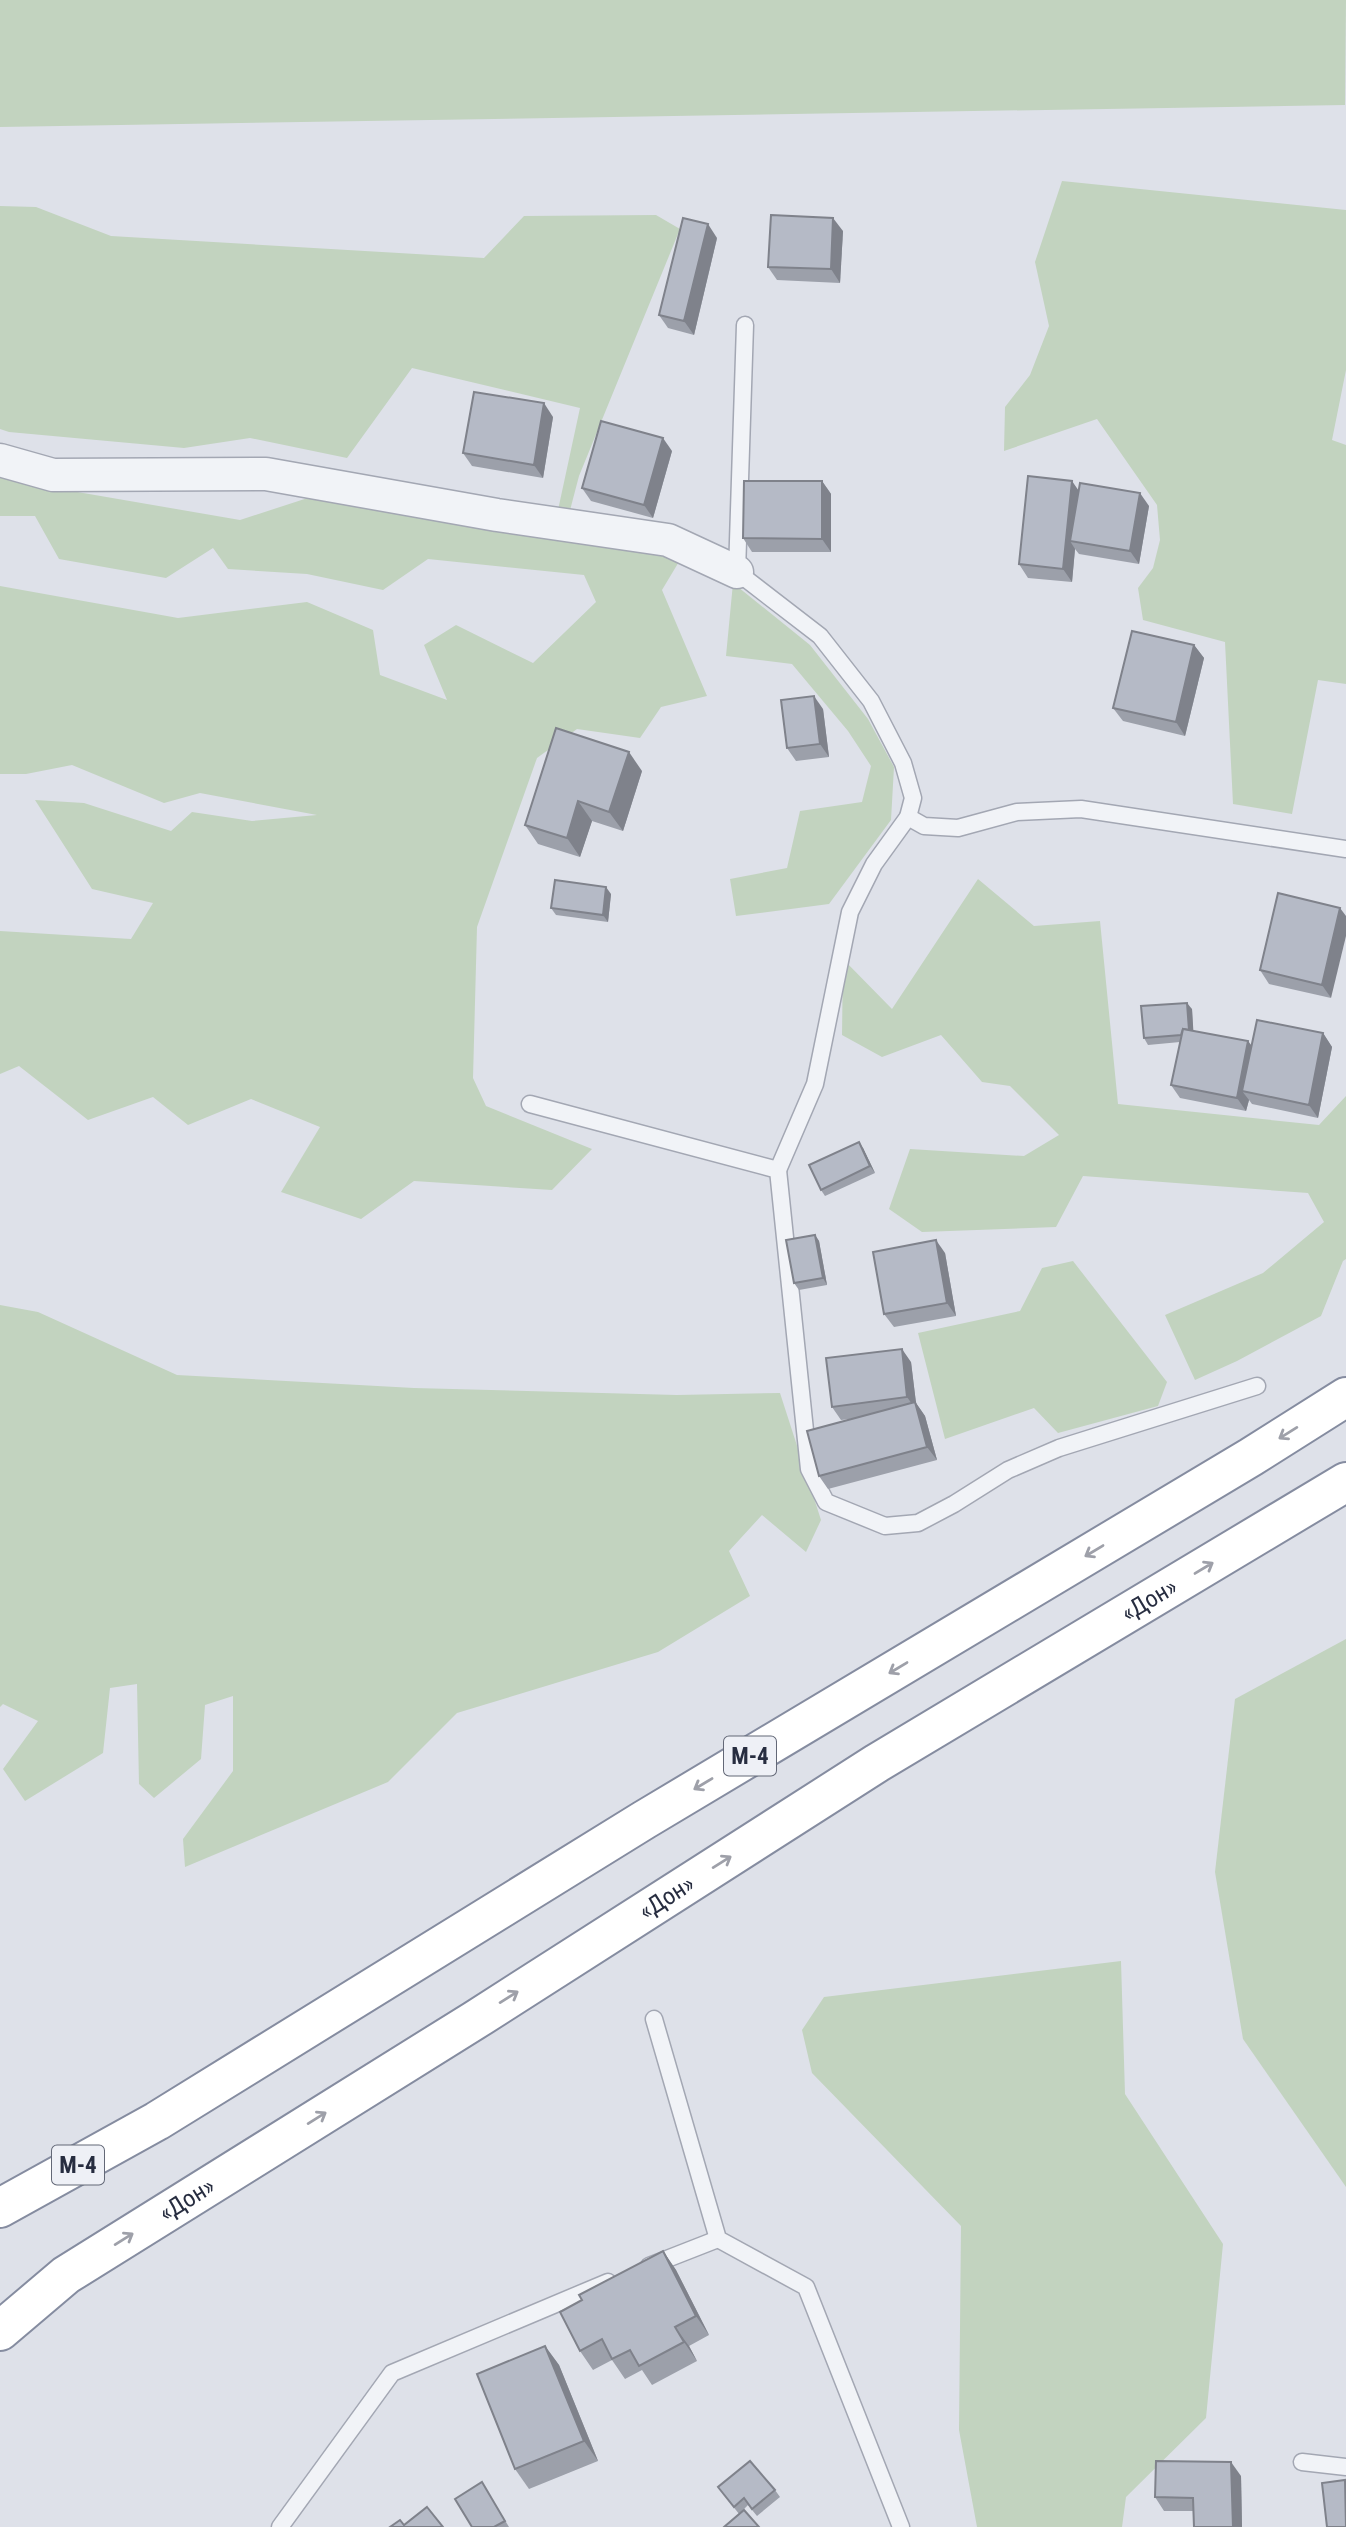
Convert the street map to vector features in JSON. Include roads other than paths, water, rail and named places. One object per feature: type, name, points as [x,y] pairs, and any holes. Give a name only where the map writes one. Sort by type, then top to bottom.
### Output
[{"type":"highway","name":"М-4","points":[[0,2208],[157,2121],[644,1819],[1251,1457],[1346,1396]]},
{"type":"highway","name":"«Дон»","points":[[0,2331],[66,2275],[475,2020],[877,1763],[1346,1482]]},
{"type":"highway","points":[[0,2233],[157,2121]]},
{"type":"highway","points":[[0,2320],[66,2275]]},
{"type":"street","points":[[0,460],[53,475],[266,474],[497,515],[668,540],[737,572]]},
{"type":"lane","points":[[745,325],[737,572],[820,636],[871,701],[903,763],[913,798],[908,817],[874,864],[850,912],[816,1084],[778,1170],[809,1469],[826,1502],[885,1526],[918,1523],[1008,1470],[1059,1448],[1257,1386]]},
{"type":"lane","points":[[908,817],[924,826],[958,828],[1017,812],[1081,809],[1346,849]]},
{"type":"lane","points":[[530,1104],[778,1170]]},
{"type":"lane","points":[[654,2019],[718,2239],[806,2287],[901,2527]]},
{"type":"lane","points":[[280,2527],[392,2372],[718,2239]]},
{"type":"lane","points":[[1302,2462],[1346,2467]]}]
